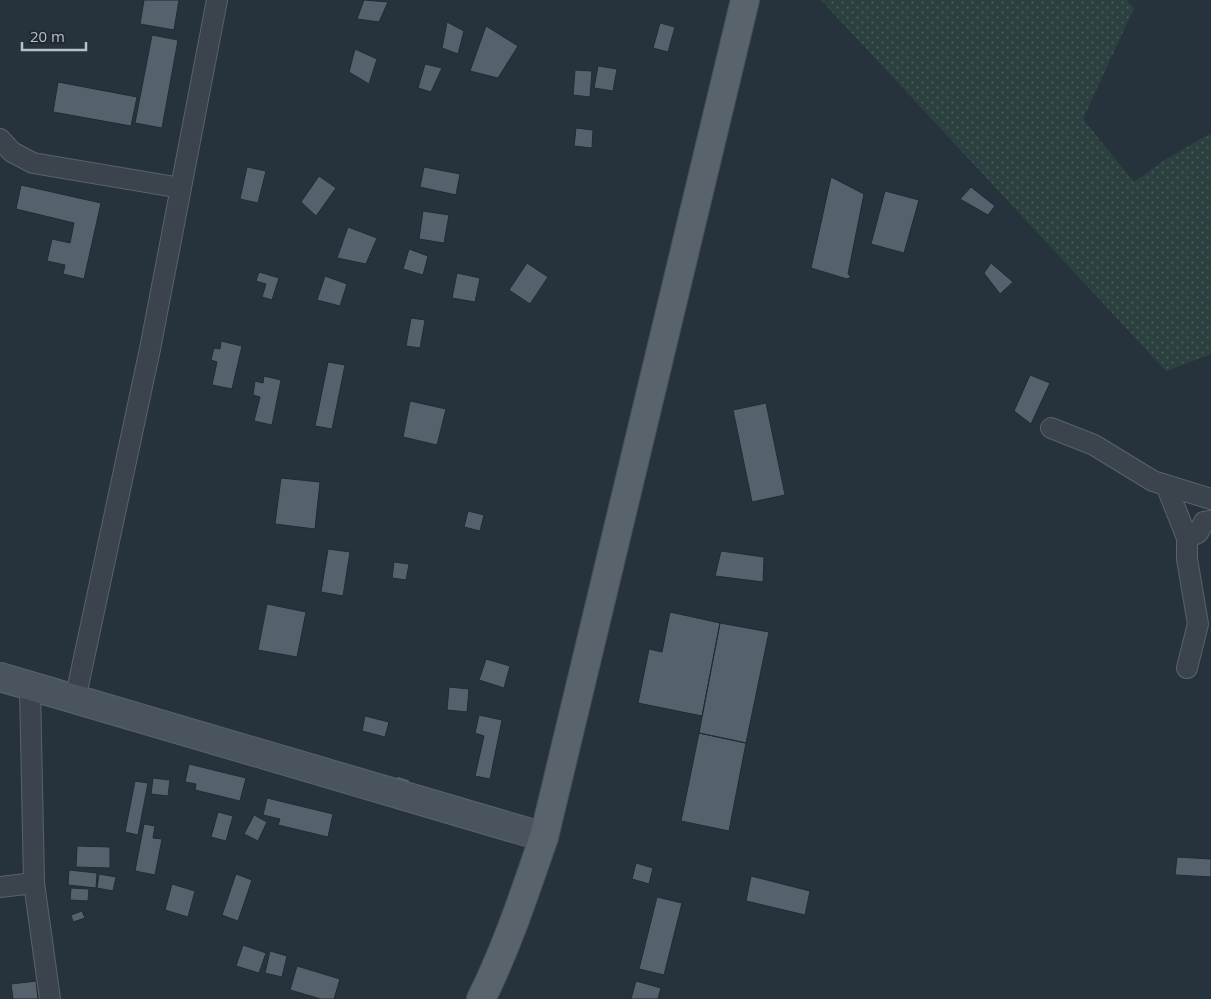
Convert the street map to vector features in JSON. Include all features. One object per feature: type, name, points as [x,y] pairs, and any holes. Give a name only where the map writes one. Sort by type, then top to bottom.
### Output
[{"type":"main road","points":[[481,999],[498,965],[518,914],[544,837],[745,0]]},
{"type":"main road","points":[[0,677],[30,688],[544,837]]},
{"type":"street","points":[[75,700],[148,358],[216,0]]},
{"type":"street","points":[[0,139],[12,152],[33,163],[181,188]]},
{"type":"street","points":[[1052,428],[1094,445],[1153,481],[1211,500]]},
{"type":"street","points":[[1166,485],[1187,538],[1187,559],[1198,624],[1187,668]]},
{"type":"street","points":[[1187,538],[1198,533],[1204,522],[1211,521]]},
{"type":"street","points":[[30,688],[34,883],[50,999]]},
{"type":"street","points":[[0,887],[34,883]]},
{"type":"green space","points":[[821,0],[1126,0],[1134,8],[1083,119],[1134,182],[1163,161],[1211,133],[1211,354],[1166,371]]},
{"type":"building","points":[[144,0],[179,0],[174,30],[140,24]]},
{"type":"building","points":[[364,0],[388,2],[379,22],[357,19]]},
{"type":"building","points":[[447,22],[464,31],[458,54],[442,48]]},
{"type":"building","points":[[660,23],[675,27],[668,52],[653,48]]},
{"type":"building","points":[[486,26],[518,46],[498,78],[470,71]]},
{"type":"building","points":[[152,35],[178,40],[162,128],[135,123]]},
{"type":"building","points":[[355,49],[377,59],[369,84],[349,72]]},
{"type":"building","points":[[425,64],[442,68],[431,92],[418,88]]},
{"type":"building","points":[[598,66],[617,69],[613,91],[594,88]]},
{"type":"building","points":[[575,70],[592,71],[590,97],[573,95]]},
{"type":"building","points":[[58,82],[137,97],[131,126],[53,112]]},
{"type":"building","points":[[576,128],[593,130],[592,148],[574,146]]},
{"type":"building","points":[[247,167],[266,171],[258,203],[240,199]]},
{"type":"building","points":[[424,167],[460,174],[456,195],[420,187]]},
{"type":"building","points":[[319,176],[336,188],[316,216],[301,202]]},
{"type":"building","points":[[831,177],[864,194],[848,274],[851,277],[847,279],[811,268]]},
{"type":"building","points":[[21,185],[101,203],[84,279],[63,274],[65,265],[47,261],[52,239],[70,243],[74,223],[16,209]]},
{"type":"building","points":[[971,187],[995,206],[988,215],[960,199]]},
{"type":"building","points":[[885,191],[919,200],[904,253],[871,244]]},
{"type":"building","points":[[423,211],[449,215],[444,243],[419,239]]},
{"type":"building","points":[[348,227],[377,238],[366,264],[337,258]]},
{"type":"building","points":[[409,249],[428,256],[423,275],[403,269]]},
{"type":"building","points":[[527,263],[548,277],[530,304],[509,290]]},
{"type":"building","points":[[991,263],[1013,282],[1000,294],[984,273]]},
{"type":"building","points":[[259,272],[279,278],[272,300],[262,297],[266,284],[256,281]]},
{"type":"building","points":[[457,273],[480,278],[475,302],[452,298]]},
{"type":"building","points":[[325,276],[347,284],[340,306],[317,300]]},
{"type":"building","points":[[411,318],[425,320],[420,348],[406,346]]},
{"type":"building","points":[[221,341],[242,346],[232,389],[212,385],[217,362],[211,360],[214,348],[220,349]]},
{"type":"building","points":[[328,362],[345,365],[332,429],[315,426]]},
{"type":"building","points":[[1030,375],[1050,383],[1031,424],[1014,411]]},
{"type":"building","points":[[264,376],[281,380],[272,425],[254,421],[260,397],[253,395],[255,381],[263,383]]},
{"type":"building","points":[[410,401],[446,409],[437,445],[403,437]]},
{"type":"building","points":[[766,403],[785,495],[752,502],[733,410]]},
{"type":"building","points":[[281,478],[320,482],[315,529],[275,524]]},
{"type":"building","points":[[468,511],[484,515],[480,531],[464,527]]},
{"type":"building","points":[[328,549],[350,552],[343,596],[321,592]]},
{"type":"building","points":[[721,551],[764,557],[763,582],[715,576]]},
{"type":"building","points":[[394,562],[409,564],[406,580],[392,578]]},
{"type":"building","points":[[267,604],[306,612],[297,657],[258,650]]},
{"type":"building","points":[[670,612],[720,623],[702,716],[638,703],[649,649],[662,652]]},
{"type":"building","points":[[720,623],[769,632],[746,743],[699,733]]},
{"type":"building","points":[[486,659],[510,666],[504,688],[479,680]]},
{"type":"building","points":[[449,687],[469,689],[467,712],[447,710]]},
{"type":"building","points":[[479,715],[502,720],[490,779],[475,776],[484,736],[475,733]]},
{"type":"building","points":[[365,716],[389,722],[385,737],[362,731]]},
{"type":"building","points":[[699,733],[746,743],[729,831],[681,821]]},
{"type":"building","points":[[189,764],[246,778],[240,801],[195,790],[196,784],[185,782]]},
{"type":"building","points":[[397,776],[410,780],[407,785],[396,782]]},
{"type":"building","points":[[153,778],[170,780],[168,796],[151,794]]},
{"type":"building","points":[[135,781],[148,783],[138,835],[125,832]]},
{"type":"building","points":[[267,798],[333,814],[328,837],[278,825],[280,819],[263,815]]},
{"type":"building","points":[[218,812],[233,816],[226,841],[211,837]]},
{"type":"building","points":[[254,815],[267,822],[258,841],[244,834]]},
{"type":"building","points":[[144,824],[155,826],[153,838],[162,839],[155,875],[135,871]]},
{"type":"building","points":[[77,846],[110,847],[110,868],[76,867]]},
{"type":"building","points":[[1177,857],[1211,859],[1211,877],[1175,875]]},
{"type":"building","points":[[636,863],[653,868],[649,884],[632,879]]},
{"type":"building","points":[[69,870],[97,873],[96,888],[68,885]]},
{"type":"building","points":[[99,874],[116,877],[113,891],[97,888]]},
{"type":"building","points":[[236,874],[252,880],[238,921],[222,915]]},
{"type":"building","points":[[751,876],[810,891],[805,915],[746,901]]},
{"type":"building","points":[[172,884],[195,891],[188,917],[165,910]]},
{"type":"building","points":[[71,888],[89,889],[88,901],[70,900]]},
{"type":"building","points":[[657,897],[682,903],[664,975],[639,969]]},
{"type":"building","points":[[82,911],[85,918],[73,922],[71,915]]},
{"type":"building","points":[[243,945],[266,953],[259,973],[236,966]]},
{"type":"building","points":[[270,951],[287,956],[282,977],[265,973]]},
{"type":"building","points":[[297,966],[340,979],[334,999],[321,999],[290,990]]},
{"type":"building","points":[[36,981],[38,999],[13,999],[11,984]]},
{"type":"building","points":[[636,981],[661,988],[658,999],[631,999]]}]
